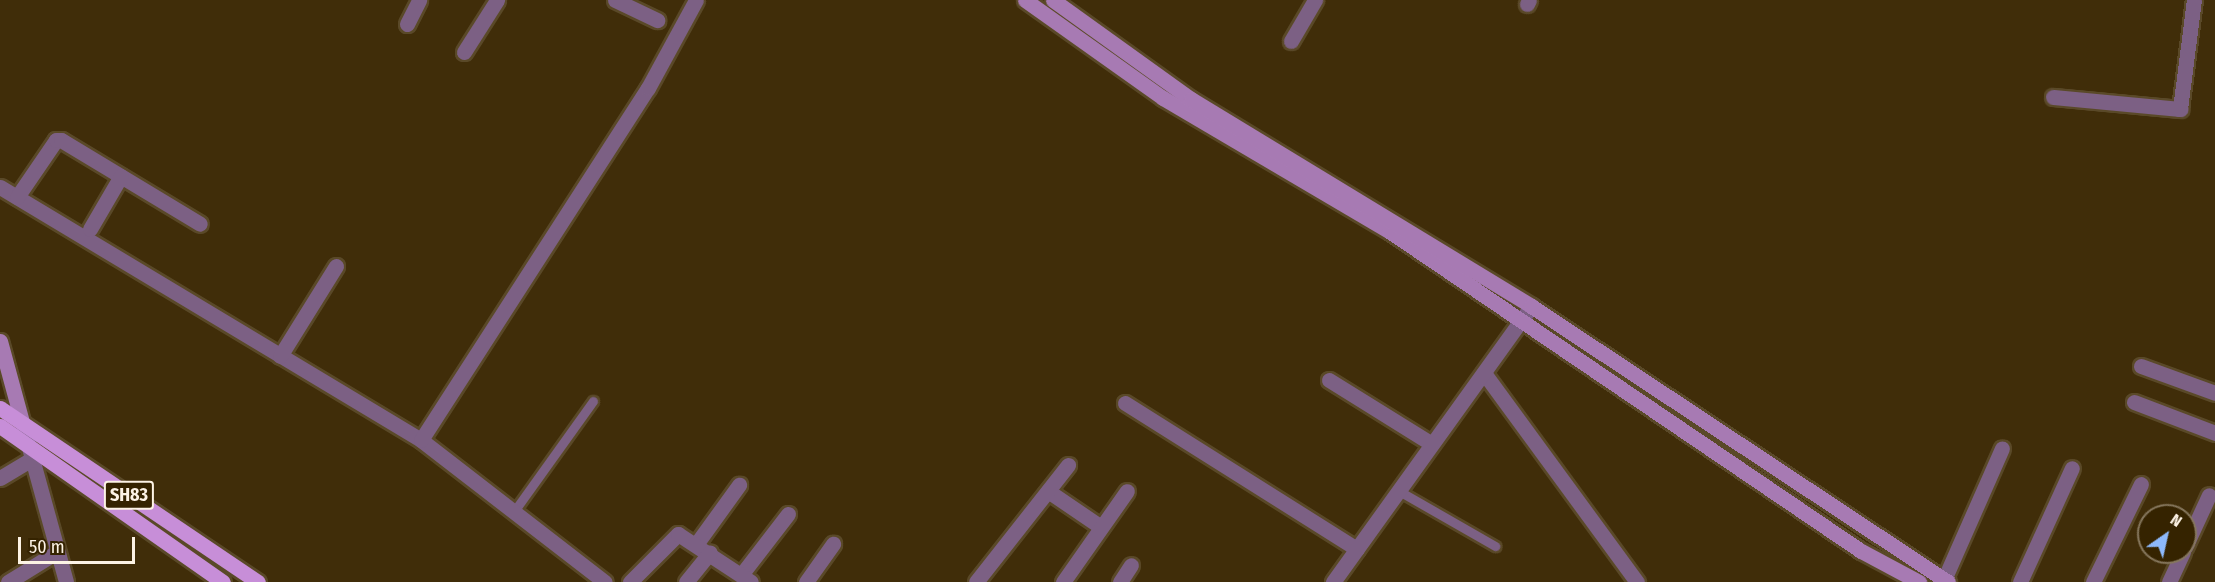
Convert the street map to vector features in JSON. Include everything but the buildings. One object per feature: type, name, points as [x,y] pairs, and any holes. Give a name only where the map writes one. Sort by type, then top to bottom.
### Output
[{"type":"main road","name":"SH83","points":[[0,408],[258,582]]},
{"type":"main road","name":"SH83","points":[[0,426],[223,582]]},
{"type":"street","points":[[407,24],[419,0]]},
{"type":"street","points":[[464,52],[497,0]]},
{"type":"street","points":[[615,0],[657,20]]},
{"type":"street","points":[[421,440],[648,88],[696,0]]},
{"type":"street","points":[[1025,0],[1163,98],[1389,231],[1862,551],[1919,582]]},
{"type":"street","points":[[1053,0],[1191,99],[1531,306],[1945,581],[2002,448]]},
{"type":"street","points":[[1291,40],[1315,0]]},
{"type":"street","points":[[2053,97],[2180,109],[2194,0]]},
{"type":"street","points":[[17,197],[56,140],[200,224]]},
{"type":"street","points":[[90,229],[121,176]]},
{"type":"street","points":[[0,187],[421,440],[515,510],[605,582]]},
{"type":"street","points":[[280,356],[336,266]]},
{"type":"street","points":[[1333,582],[1531,306]]},
{"type":"street","points":[[0,341],[54,553],[66,582]]},
{"type":"street","points":[[2141,366],[2215,393]]},
{"type":"street","points":[[1484,373],[1637,582]]},
{"type":"street","points":[[1329,380],[1432,444]]},
{"type":"street","points":[[2134,402],[2215,434]]},
{"type":"street","points":[[1125,403],[1357,549]]},
{"type":"street","points":[[0,478],[30,460]]},
{"type":"street","points":[[976,582],[1068,465]]},
{"type":"street","points":[[2020,582],[2072,468]]},
{"type":"street","points":[[2093,582],[2141,484]]},
{"type":"street","points":[[697,543],[739,485]]},
{"type":"street","points":[[1048,491],[1101,527]]},
{"type":"street","points":[[1063,582],[1127,491]]},
{"type":"street","points":[[2197,521],[2209,495]]},
{"type":"street","points":[[630,582],[670,538],[678,534],[697,543],[746,578],[788,514]]},
{"type":"street","points":[[806,582],[833,544]]},
{"type":"street","points":[[686,582],[710,552]]},
{"type":"street","points":[[8,582],[54,553]]},
{"type":"street","points":[[2169,582],[2177,564]]},
{"type":"street","points":[[1120,582],[1131,565]]},
{"type":"lane","points":[[515,510],[593,400]]},
{"type":"lane","points":[[1399,491],[1495,546]]}]
